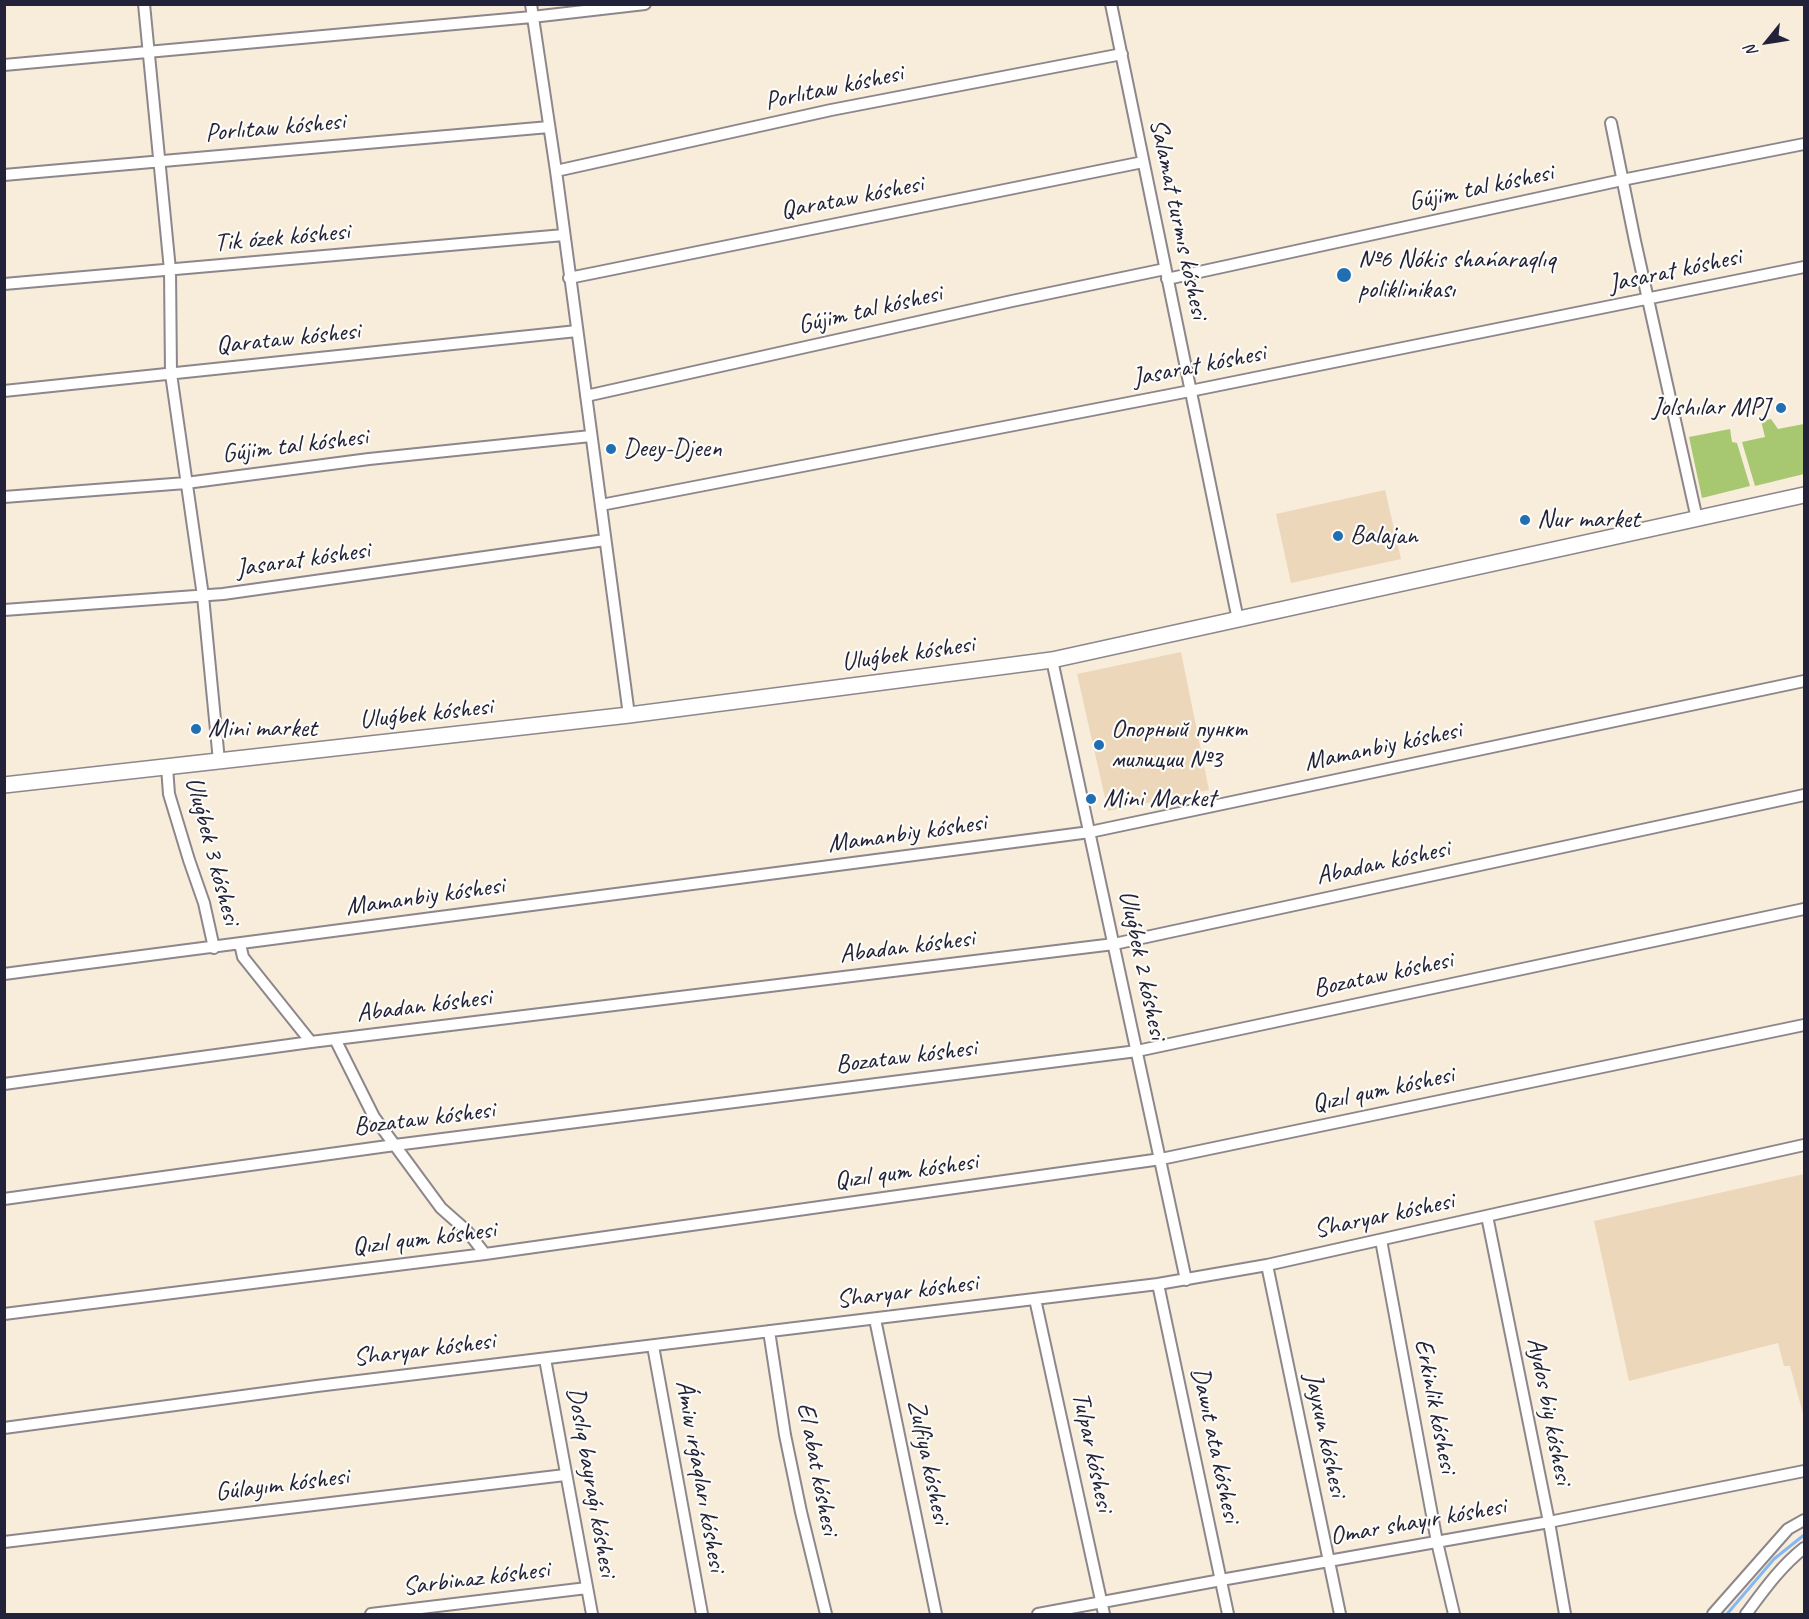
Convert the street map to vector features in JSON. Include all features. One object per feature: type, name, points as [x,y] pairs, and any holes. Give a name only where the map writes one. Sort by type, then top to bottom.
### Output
[{"type":"street","points":[[144,4],[170,270],[171,374],[203,596],[219,761]]},
{"type":"street","points":[[531,4],[556,171],[629,715]]},
{"type":"street","points":[[4,65],[532,17],[645,4]]},
{"type":"street","name":"Salamat turmıs kóshesi","points":[[1111,4],[1238,620]]},
{"type":"street","name":"Porlıtaw kóshesi","points":[[556,171],[831,110],[1122,54]]},
{"type":"street","points":[[1611,123],[1697,519]]},
{"type":"street","name":"Porlıtaw kóshesi","points":[[4,175],[549,127]]},
{"type":"street","name":"Gújim tal kóshesi","points":[[586,396],[1012,301],[1166,274],[1804,144]]},
{"type":"street","name":"Qarataw kóshesi","points":[[569,278],[1143,162]]},
{"type":"street","name":"Tik ózek kóshesi","points":[[4,284],[564,235]]},
{"type":"street","name":"Jasarat kóshesi","points":[[601,505],[1190,391],[1804,267]]},
{"type":"street","name":"Qarataw kóshesi","points":[[4,391],[577,331]]},
{"type":"street","name":"Gújim tal kóshesi","points":[[4,496],[186,483],[369,459],[591,436]]},
{"type":"street","name":"Uluǵbek kóshesi","points":[[4,785],[629,715],[1052,660],[1804,495]]},
{"type":"street","name":"Jasarat kóshesi","points":[[4,610],[203,596],[605,540]]},
{"type":"street","name":"Uluǵbek 2 kóshesi","points":[[1052,660],[1186,1280]]},
{"type":"street","name":"Mamanbiy kóshesi","points":[[4,974],[240,945],[1090,832],[1804,681]]},
{"type":"street","name":"Uluǵbek 3 kóshesi","points":[[167,767],[169,794],[204,903],[214,948]]},
{"type":"street","name":"Abadan kóshesi","points":[[4,1084],[311,1042],[1114,944],[1804,795]]},
{"type":"street","name":"Bozataw kóshesi","points":[[4,1199],[395,1145],[1137,1051],[1804,909]]},
{"type":"street","name":"Uluǵbek 3 kóshesi","points":[[240,945],[243,957],[311,1042]]},
{"type":"street","name":"Qızıl qum kóshesi","points":[[4,1314],[485,1254],[1161,1159],[1804,1024]]},
{"type":"street","points":[[335,1039],[374,1117],[441,1208],[467,1231],[485,1254]]},
{"type":"street","name":"Sharyar kóshesi","points":[[4,1428],[317,1386],[1186,1280],[1268,1265],[1804,1145]]},
{"type":"street","name":"Aydos biy kóshesi","points":[[1487,1216],[1549,1522],[1565,1614]]},
{"type":"street","name":"Erkinlik kóshesi","points":[[1381,1240],[1437,1542],[1454,1614]]},
{"type":"street","name":"Jayxun kóshesi","points":[[1268,1265],[1340,1614]]},
{"type":"street","name":"Dawıt ata kóshesi","points":[[1158,1284],[1228,1614]]},
{"type":"street","name":"Tulpar kóshesi","points":[[1035,1299],[1104,1614]]},
{"type":"street","name":"Zulfiya kóshesi","points":[[875,1319],[936,1614]]},
{"type":"street","name":"El abat kóshesi","points":[[769,1332],[787,1446],[826,1614]]},
{"type":"street","name":"Ámiw ırǵaqları kóshesi","points":[[653,1346],[702,1614]]},
{"type":"street","name":"Doslıq bayraǵı kóshesi","points":[[545,1359],[592,1614]]},
{"type":"street","name":"Omar shayır kóshesi","points":[[1038,1614],[1549,1522],[1804,1471]]},
{"type":"street","name":"Gúlayım kóshesi","points":[[4,1542],[566,1475]]},
{"type":"street","points":[[1713,1614],[1757,1567],[1788,1529],[1804,1520]]},
{"type":"street","points":[[1746,1614],[1789,1560],[1804,1548]]},
{"type":"street","points":[[1789,1560],[1804,1557]]},
{"type":"street","name":"Sarbinaz kóshesi","points":[[371,1614],[587,1588]]},
{"type":"shaded area","name":"Balajan","points":[[1385,490],[1401,559],[1291,583],[1276,514]]},
{"type":"shaded area","points":[[1181,652],[1209,790],[1108,811],[1077,674]]},
{"type":"shaded area","points":[[1804,1174],[1804,1417],[1790,1366],[1784,1366],[1778,1343],[1629,1381],[1594,1221]]},
{"type":"green space","points":[[1771,419],[1778,429],[1804,424],[1804,474],[1755,486],[1742,442],[1765,437],[1761,421]]},
{"type":"green space","points":[[1730,429],[1732,442],[1737,443],[1750,486],[1702,498],[1689,437]]},
{"type":"waterway","points":[[1727,1614],[1774,1559],[1804,1535]]},
{"type":"place","name":"№6 Nókis shańaraqlıq poliklinikası","points":[[1344,275]]},
{"type":"place","name":"Jolshılar MPJ","points":[[1781,408]]},
{"type":"place","name":"Deey-Djeen","points":[[611,449]]},
{"type":"place","name":"Nur market","points":[[1525,520]]},
{"type":"place","name":"Balajan","points":[[1338,536]]},
{"type":"place","name":"Mini market","points":[[196,729]]},
{"type":"place","name":"Опорный пункт милиции №3","points":[[1099,745]]},
{"type":"place","name":"Mini Market","points":[[1091,799]]}]
